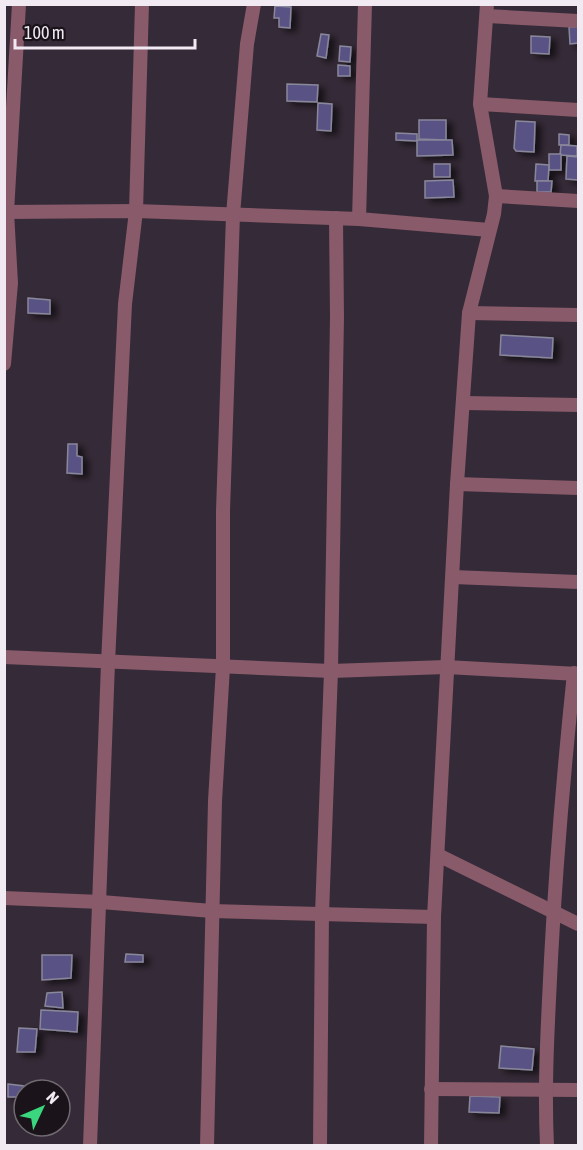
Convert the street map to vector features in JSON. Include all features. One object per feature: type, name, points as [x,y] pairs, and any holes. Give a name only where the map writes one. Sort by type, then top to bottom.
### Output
[{"type":"street","points":[[4,364],[11,283],[6,212],[19,4]]},
{"type":"street","points":[[90,1146],[108,663],[125,304],[136,211],[142,4]]},
{"type":"street","points":[[207,1146],[215,801],[223,667],[223,511],[233,215],[248,44],[254,4]]},
{"type":"street","points":[[359,219],[365,4]]},
{"type":"street","points":[[431,1146],[434,917],[457,484],[469,313],[496,196],[480,104],[487,10],[579,21]]},
{"type":"street","points":[[480,104],[579,110]]},
{"type":"street","points":[[496,196],[579,201]]},
{"type":"street","points":[[6,212],[136,211],[336,218],[489,230]]},
{"type":"street","points":[[320,1146],[322,914],[331,671],[336,218]]},
{"type":"street","points":[[469,313],[579,315]]},
{"type":"street","points":[[464,403],[579,405]]},
{"type":"street","points":[[457,484],[579,488]]},
{"type":"street","points":[[453,577],[579,582]]},
{"type":"street","points":[[4,657],[331,671],[446,667],[576,673],[559,809],[544,1088],[547,1146]]},
{"type":"street","points":[[438,855],[579,924]]},
{"type":"street","points":[[4,898],[100,902],[212,911],[434,917]]},
{"type":"street","points":[[431,1089],[579,1090]]},
{"type":"building","points":[[275,6],[291,7],[290,28],[279,27],[279,18],[274,18]]},
{"type":"building","points":[[569,27],[578,27],[578,43],[570,44]]},
{"type":"building","points":[[321,34],[329,35],[326,58],[317,56]]},
{"type":"building","points":[[531,36],[550,37],[549,54],[531,53]]},
{"type":"building","points":[[340,46],[351,47],[350,62],[339,61]]},
{"type":"building","points":[[338,65],[350,66],[350,76],[338,76]]},
{"type":"building","points":[[287,84],[318,85],[317,102],[287,101]]},
{"type":"building","points":[[318,103],[332,104],[331,131],[317,130]]},
{"type":"building","points":[[419,120],[446,120],[446,140],[419,139]]},
{"type":"building","points":[[516,121],[535,122],[534,152],[516,151],[514,148]]},
{"type":"building","points":[[396,133],[417,134],[417,141],[396,140]]},
{"type":"building","points":[[559,134],[569,135],[569,145],[559,145]]},
{"type":"building","points":[[417,140],[452,140],[453,155],[417,156]]},
{"type":"building","points":[[561,145],[577,146],[577,156],[560,155]]},
{"type":"building","points":[[549,154],[561,154],[561,170],[549,170]]},
{"type":"building","points":[[567,156],[578,157],[578,180],[566,179]]},
{"type":"building","points":[[434,164],[450,164],[450,177],[434,177]]},
{"type":"building","points":[[536,164],[549,165],[548,181],[535,181]]},
{"type":"building","points":[[453,180],[454,197],[425,198],[425,181]]},
{"type":"building","points":[[537,181],[552,181],[551,192],[537,192]]},
{"type":"building","points":[[28,298],[50,300],[50,314],[28,313]]},
{"type":"building","points":[[501,335],[553,338],[552,358],[500,355]]},
{"type":"building","points":[[68,444],[77,444],[77,456],[82,457],[82,474],[67,473]]},
{"type":"building","points":[[126,954],[143,955],[143,962],[125,962]]},
{"type":"building","points":[[42,955],[72,955],[71,978],[42,980]]},
{"type":"building","points":[[62,992],[63,1008],[45,1006],[47,993]]},
{"type":"building","points":[[41,1010],[78,1012],[77,1032],[40,1029]]},
{"type":"building","points":[[19,1028],[37,1029],[35,1052],[17,1052]]},
{"type":"building","points":[[501,1046],[534,1049],[532,1070],[499,1068]]},
{"type":"building","points":[[8,1084],[12,1084],[12,1097],[8,1097]]},
{"type":"building","points":[[470,1096],[500,1097],[499,1113],[469,1112]]}]
